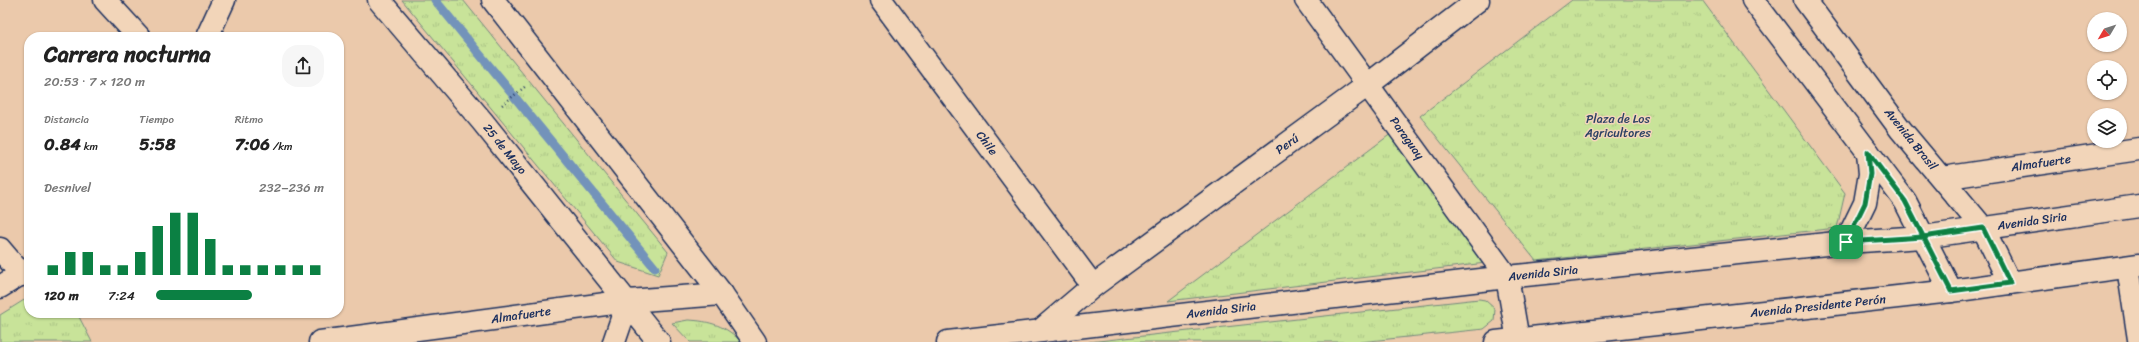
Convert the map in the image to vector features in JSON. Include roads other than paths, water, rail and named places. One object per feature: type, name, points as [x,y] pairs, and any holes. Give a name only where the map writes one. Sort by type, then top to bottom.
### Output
[{"type":"street","points":[[105,0],[134,32]]},
{"type":"street","points":[[209,32],[224,0]]},
{"type":"street","name":"25 de Mayo","points":[[379,0],[482,121],[628,301],[659,342]]},
{"type":"street","points":[[493,0],[722,294],[755,342]]},
{"type":"street","name":"Chile","points":[[881,0],[1093,286]]},
{"type":"street","name":"Paraguay","points":[[1306,0],[1369,84],[1507,277]]},
{"type":"street","name":"Perú","points":[[1040,332],[1093,286],[1369,84],[1478,0]]},
{"type":"street","points":[[1753,0],[1905,201],[1951,291]]},
{"type":"street","name":"Avenida Brasil","points":[[1805,0],[1901,130],[1983,228],[2010,283]]},
{"type":"street","name":"Almafuerte","points":[[1942,178],[2139,149]]},
{"type":"street","points":[[1846,242],[1865,203],[1870,174],[1868,152]]},
{"type":"street","name":"Avenida Siria","points":[[948,342],[1507,277],[1846,242],[1923,237],[2139,206]]},
{"type":"street","points":[[0,249],[24,270]]},
{"type":"street","points":[[2134,266],[2139,339]]},
{"type":"street","name":"Avenida Presidente Perón","points":[[1496,342],[1951,291],[2134,266]]},
{"type":"street","points":[[0,287],[24,273]]},
{"type":"street","points":[[1507,277],[1518,340]]},
{"type":"street","name":"Almafuerte","points":[[320,342],[628,301],[722,294]]},
{"type":"street","points":[[614,342],[628,301]]},
{"type":"waterway","points":[[435,0],[655,268]]},
{"type":"park label","name":"Plaza de Los Agricultores","points":[[1618,126]]}]
